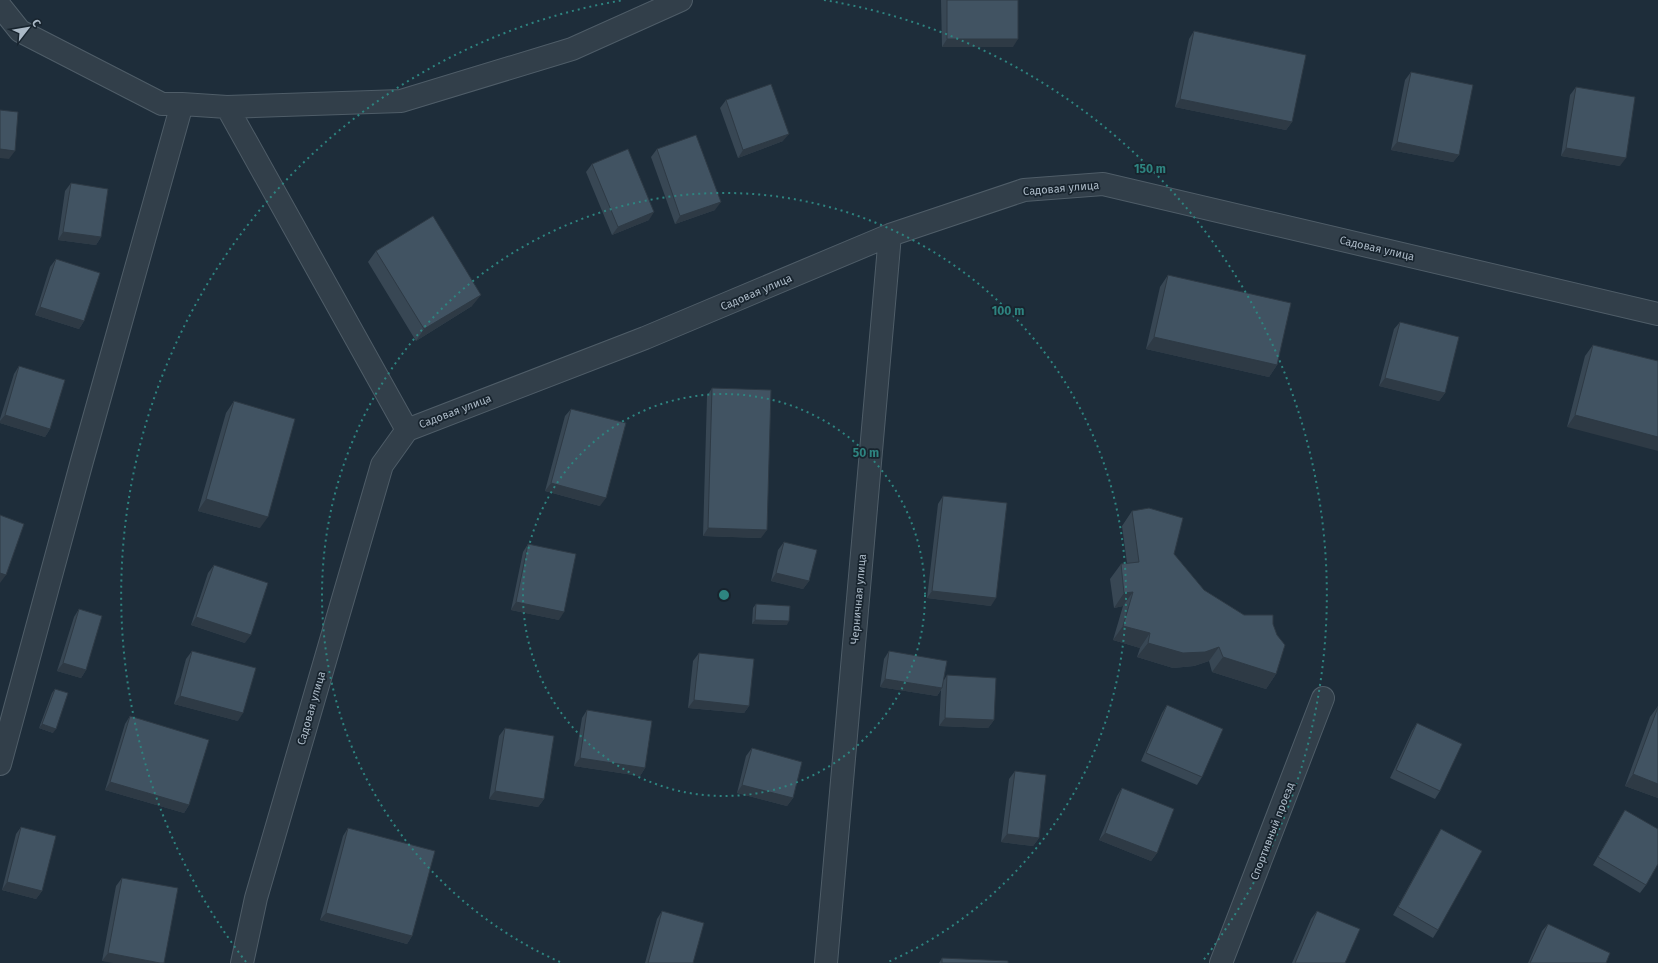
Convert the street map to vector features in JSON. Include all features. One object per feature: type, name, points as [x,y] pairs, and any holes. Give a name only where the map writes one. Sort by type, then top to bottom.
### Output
[{"type":"street","points":[[0,6],[20,31],[162,104],[226,107],[401,101],[572,49],[682,0]]},
{"type":"street","points":[[0,764],[80,468],[182,104]]},
{"type":"street","points":[[226,107],[407,430]]},
{"type":"street","name":"Садовая улица","points":[[242,963],[256,898],[382,465],[407,430],[645,338],[890,235],[1024,190],[1103,184],[1658,314]]},
{"type":"street","name":"Черничная улица","points":[[826,963],[890,235]]},
{"type":"street","name":"Спортивный проезд","points":[[1221,963],[1324,698]]},
{"type":"building","points":[[947,0],[1018,0],[1018,39],[947,39]]},
{"type":"building","points":[[1194,31],[1306,55],[1292,122],[1180,99]]},
{"type":"building","points":[[1411,72],[1473,85],[1459,155],[1397,142]]},
{"type":"building","points":[[771,84],[789,134],[743,150],[726,100]]},
{"type":"building","points":[[1576,87],[1635,97],[1626,158],[1566,148]]},
{"type":"building","points":[[0,110],[18,112],[15,151],[0,149]]},
{"type":"building","points":[[696,135],[721,202],[680,216],[657,149]]},
{"type":"building","points":[[628,149],[654,212],[618,227],[592,164]]},
{"type":"building","points":[[71,183],[108,189],[101,237],[63,232]]},
{"type":"building","points":[[433,216],[481,295],[424,329],[376,251]]},
{"type":"building","points":[[56,259],[100,273],[84,321],[40,307]]},
{"type":"building","points":[[1168,275],[1291,303],[1277,365],[1154,337]]},
{"type":"building","points":[[1400,322],[1459,337],[1445,393],[1385,378]]},
{"type":"building","points":[[1593,345],[1658,361],[1658,437],[1575,415]]},
{"type":"building","points":[[19,366],[65,380],[50,429],[5,415]]},
{"type":"building","points":[[712,388],[771,390],[767,530],[708,528]]},
{"type":"building","points":[[234,401],[295,419],[268,517],[206,499]]},
{"type":"building","points":[[571,409],[626,423],[606,498],[551,483]]},
{"type":"building","points":[[943,496],[1007,503],[996,598],[932,591]]},
{"type":"building","points":[[1149,508],[1183,518],[1174,554],[1204,590],[1244,615],[1273,615],[1273,624],[1277,635],[1285,645],[1276,674],[1223,657],[1219,647],[1205,652],[1183,653],[1148,643],[1150,633],[1123,626],[1133,592],[1124,593],[1121,564],[1139,562],[1132,511]]},
{"type":"building","points":[[0,515],[24,524],[6,575],[0,573]]},
{"type":"building","points":[[784,542],[817,550],[809,581],[776,573]]},
{"type":"building","points":[[528,544],[576,554],[564,612],[516,602]]},
{"type":"building","points":[[214,565],[268,583],[251,635],[196,617]]},
{"type":"building","points":[[756,604],[790,606],[789,621],[755,620]]},
{"type":"building","points":[[79,609],[102,616],[86,670],[63,663]]},
{"type":"building","points":[[192,651],[256,668],[243,713],[180,696]]},
{"type":"building","points":[[889,651],[947,661],[942,688],[885,679]]},
{"type":"building","points":[[699,653],[754,659],[749,706],[694,700]]},
{"type":"building","points":[[947,675],[996,678],[994,720],[945,718]]},
{"type":"building","points":[[55,689],[68,693],[56,729],[42,724]]},
{"type":"building","points":[[1167,705],[1223,729],[1202,777],[1146,753]]},
{"type":"building","points":[[1658,707],[1658,784],[1633,774]]},
{"type":"building","points":[[587,710],[652,721],[645,768],[580,758]]},
{"type":"building","points":[[130,716],[209,740],[189,805],[110,782]]},
{"type":"building","points":[[1417,723],[1462,744],[1440,791],[1396,770]]},
{"type":"building","points":[[505,728],[554,736],[544,799],[495,791]]},
{"type":"building","points":[[752,748],[802,762],[793,798],[742,785]]},
{"type":"building","points":[[1015,771],[1046,775],[1039,838],[1007,834]]},
{"type":"building","points":[[1122,788],[1174,809],[1157,853],[1105,833]]},
{"type":"building","points":[[1625,810],[1658,829],[1658,864],[1646,885],[1598,857]]},
{"type":"building","points":[[21,827],[56,836],[42,891],[7,882]]},
{"type":"building","points":[[348,828],[435,851],[412,936],[326,913]]},
{"type":"building","points":[[1441,829],[1482,851],[1438,930],[1398,907]]},
{"type":"building","points":[[122,878],[178,888],[164,963],[108,953]]},
{"type":"building","points":[[662,911],[704,923],[693,963],[648,963]]},
{"type":"building","points":[[1317,911],[1360,929],[1345,963],[1295,963]]},
{"type":"building","points":[[1548,924],[1610,953],[1606,963],[1530,963]]},
{"type":"building","points":[[942,958],[1008,961],[1008,963],[942,963]]}]
